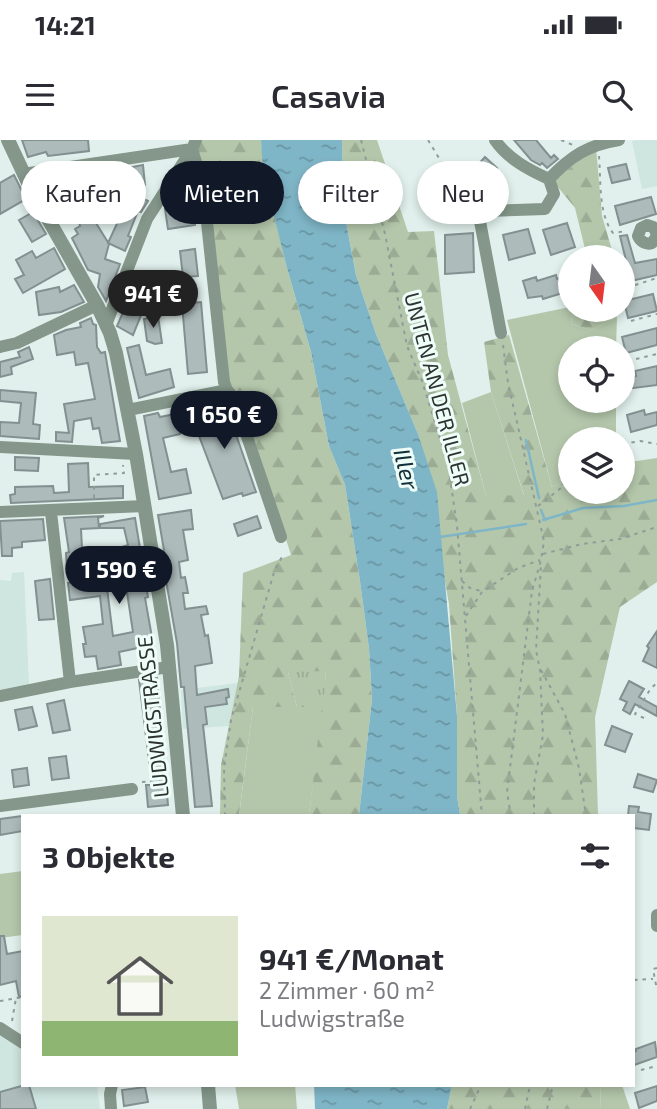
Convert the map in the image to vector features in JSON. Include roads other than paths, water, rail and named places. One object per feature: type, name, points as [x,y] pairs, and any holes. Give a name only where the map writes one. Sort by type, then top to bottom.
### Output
[{"type":"street","name":"LUDWIGSTRASSE","points":[[8,140],[21,169]]},
{"type":"street","points":[[495,140],[507,154],[533,172],[549,179],[554,194],[545,209],[486,211],[479,216],[501,333]]},
{"type":"street","points":[[505,140],[507,154]]},
{"type":"street","points":[[549,179],[572,158],[598,144],[619,140]]},
{"type":"street","points":[[97,161],[194,144]]},
{"type":"street","points":[[106,325],[147,219],[194,144]]},
{"type":"street","points":[[194,144],[203,185],[227,390],[234,398],[281,537]]},
{"type":"street","name":"LUDWIGSTRASSE","points":[[51,224],[97,304],[116,353],[128,410],[129,453],[145,506],[169,667],[183,814]]},
{"type":"street","points":[[0,347],[17,343],[97,304]]},
{"type":"street","points":[[128,410],[227,390]]},
{"type":"street","points":[[0,446],[129,453]]},
{"type":"street","points":[[0,512],[51,512],[145,506]]},
{"type":"street","points":[[51,512],[70,682]]},
{"type":"street","points":[[0,696],[169,667]]},
{"type":"street","points":[[0,806],[136,786]]},
{"type":"street","points":[[657,915],[657,926]]},
{"type":"street","points":[[5,1031],[21,1042]]},
{"type":"street","points":[[111,1109],[112,1087]]},
{"type":"street","points":[[208,1087],[210,1109]]},
{"type":"water","name":"Iller","points":[[261,140],[342,140],[342,161],[298,161],[298,224],[346,224],[356,275],[376,334],[418,434],[437,492],[457,716],[457,796],[460,814],[359,814],[372,699],[369,649],[345,485],[329,446],[311,352],[276,224],[284,224],[284,161],[262,161]]},
{"type":"water","points":[[314,1087],[452,1087],[447,1109],[315,1109]]},
{"type":"waterway","points":[[526,440],[539,498]]},
{"type":"waterway","points":[[543,520],[583,508],[624,506],[657,500]]},
{"type":"waterway","points":[[541,510],[545,520]]},
{"type":"waterway","points":[[440,537],[526,524]]}]
